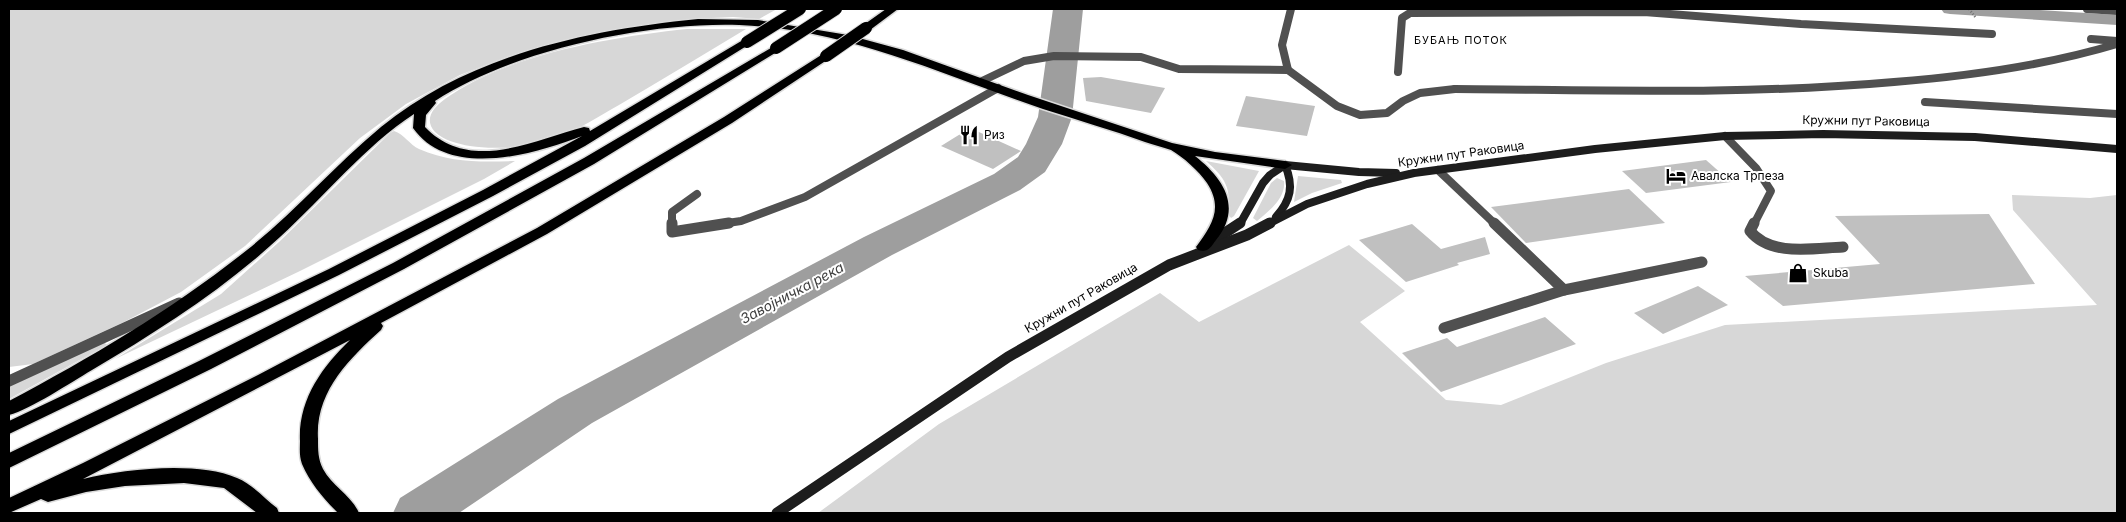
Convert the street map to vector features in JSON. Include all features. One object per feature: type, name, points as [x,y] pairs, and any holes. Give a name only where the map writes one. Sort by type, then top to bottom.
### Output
[{"type":"highway","points":[[9,428],[351,263],[497,188],[580,143],[800,9]]},
{"type":"highway","points":[[9,461],[261,338],[460,235],[642,130],[836,9]]},
{"type":"highway","points":[[9,507],[89,468],[542,231],[728,120],[826,56],[893,9]]},
{"type":"highway","points":[[9,409],[153,327],[200,293],[256,251],[344,168],[405,114],[452,87],[503,64],[574,42],[654,27],[734,22],[812,31],[845,37],[903,53],[1038,103],[1172,147],[1285,166]]},
{"type":"highway","points":[[452,87],[424,109],[419,120],[419,128],[423,135],[437,144],[457,152],[472,154],[494,155],[540,148],[569,138],[649,102]]},
{"type":"highway","points":[[1172,147],[1203,168],[1220,190],[1222,200],[1221,220],[1203,247]]},
{"type":"highway","points":[[350,513],[326,489],[311,464],[307,436],[313,406],[328,376],[350,348],[379,323],[413,300]]},
{"type":"highway","points":[[9,507],[90,484],[129,478],[185,476],[232,484],[270,513]]},
{"type":"main road","name":"Кружни пут Раковица","points":[[777,513],[1008,357],[1063,323],[1169,265],[1220,247],[1326,196],[1366,184],[1414,173],[1595,149],[1725,136],[1823,134],[1957,136],[2117,149]]},
{"type":"main road","points":[[1169,265],[1220,238],[1241,222],[1263,183],[1270,175],[1285,166],[1359,172],[1414,173]]},
{"type":"main road","points":[[1272,221],[1282,211],[1289,199],[1292,180],[1285,166]]},
{"type":"street","points":[[1288,70],[1282,45],[1290,9]]},
{"type":"street","points":[[2087,9],[2117,10]]},
{"type":"street","points":[[1398,72],[1402,18],[1405,15],[1420,13],[1537,10],[1657,12],[1801,24],[1992,34]]},
{"type":"street","points":[[2091,39],[2117,42]]},
{"type":"street","points":[[982,81],[1024,61],[1054,56],[1140,57],[1179,69],[1288,70],[1337,106],[1360,115],[1387,113],[1403,101],[1420,93],[1455,90],[1715,91],[1850,88],[1969,75],[2088,52],[2117,42]]},
{"type":"street","points":[[697,194],[672,212],[672,232],[740,221],[806,197],[998,88]]},
{"type":"street","points":[[1924,102],[2117,114]]},
{"type":"street","points":[[1725,136],[1756,167],[1768,182],[1771,190],[1750,231],[1752,236],[1767,245],[1783,248],[1843,247]]},
{"type":"street","points":[[1438,170],[1564,290]]},
{"type":"street","points":[[1444,328],[1564,290],[1702,262]]},
{"type":"street","points":[[9,381],[200,293]]},
{"type":"street","points":[[9,376],[29,372]]},
{"type":"shaded area","points":[[9,9],[777,9],[759,19],[733,17],[689,19],[618,29],[555,43],[507,57],[460,75],[406,104],[360,138],[245,246],[181,292],[124,322],[33,364],[9,367]]},
{"type":"shaded area","points":[[687,29],[746,29],[596,118],[572,131],[546,141],[502,148],[470,146],[438,135],[430,122],[431,114],[441,102],[470,83],[498,70],[561,50],[626,37]]},
{"type":"shaded area","points":[[394,131],[419,149],[443,157],[478,161],[515,161],[484,179],[300,271],[115,359],[221,294],[279,242]]},
{"type":"shaded area","points":[[1206,161],[1259,171],[1234,216],[1231,218],[1228,214],[1229,197],[1226,184]]},
{"type":"shaded area","points":[[1298,176],[1341,180],[1342,183],[1312,193],[1294,202]]},
{"type":"shaded area","points":[[1277,178],[1284,181],[1280,198],[1257,221],[1253,218],[1271,183]]},
{"type":"shaded area","points":[[2012,195],[2090,198],[2117,195],[2117,513],[818,513],[939,424],[1160,293],[1199,322],[1349,245],[1405,291],[1360,322],[1446,400],[1501,405],[1606,363],[1725,325],[2097,305],[2013,210]]},
{"type":"shaded area","points":[[104,342],[107,345],[9,399],[9,386]]},
{"type":"building","points":[[1101,77],[1165,88],[1151,113],[1086,101],[1083,78]]},
{"type":"building","points":[[1246,96],[1315,106],[1307,136],[1236,126]]},
{"type":"building","points":[[970,128],[1021,151],[993,169],[941,146]]},
{"type":"building","points":[[1706,160],[1731,182],[1646,193],[1622,171]]},
{"type":"building","points":[[1629,189],[1665,223],[1526,243],[1491,207]]},
{"type":"building","points":[[1989,214],[2035,284],[1783,306],[1745,276],[1880,264],[1835,216]]},
{"type":"building","points":[[1412,224],[1441,249],[1485,237],[1490,254],[1457,263],[1459,265],[1406,282],[1359,240]]},
{"type":"building","points":[[1698,286],[1728,305],[1663,334],[1634,313]]},
{"type":"building","points":[[1545,317],[1576,344],[1441,392],[1402,353],[1447,338],[1457,347]]},
{"type":"waterway","name":"Завојничка река","points":[[419,513],[575,411],[878,246],[1007,182],[1032,164],[1044,144],[1055,117],[1068,9]]},
{"type":"waterway","points":[[1950,9],[2117,20]]},
{"type":"place","name":"Риз","points":[[969,135]]},
{"type":"place","name":"Авалска Трпеза","points":[[1676,176]]},
{"type":"place","name":"Skuba","points":[[1798,273]]},
{"type":"district","name":"БУБАЊ ПОТОК","points":[[1461,40]]}]
